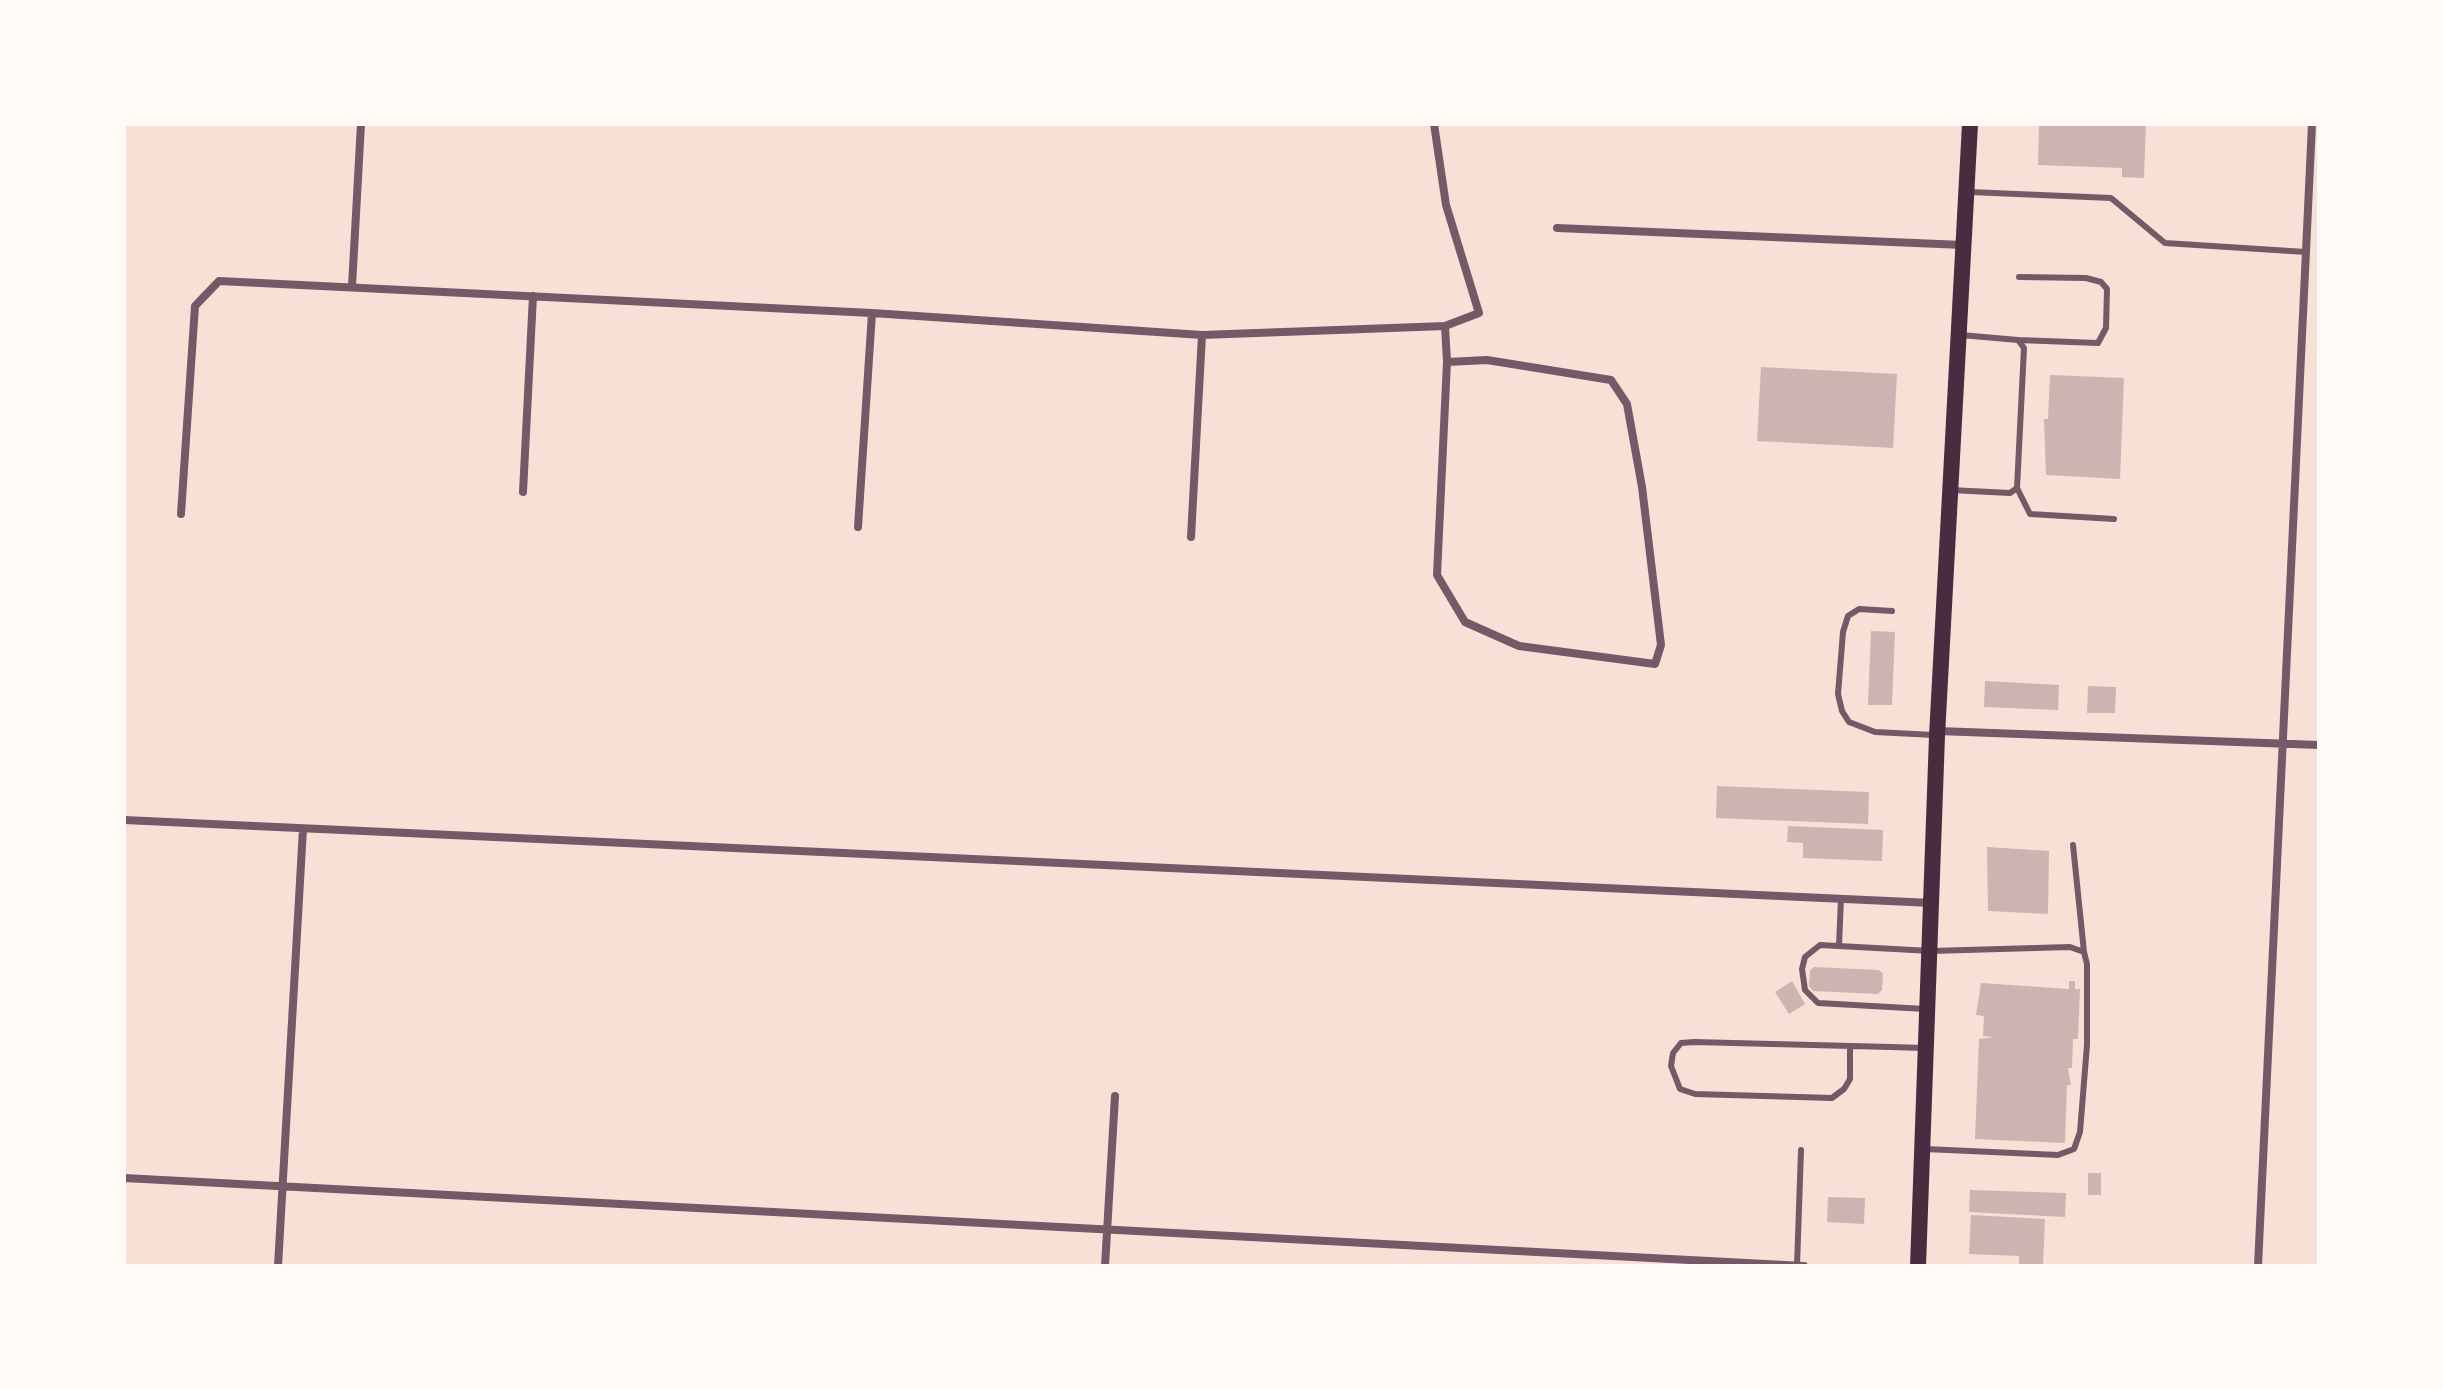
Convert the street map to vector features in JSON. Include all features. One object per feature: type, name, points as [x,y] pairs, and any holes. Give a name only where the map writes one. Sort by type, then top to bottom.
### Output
[{"type":"main road","points":[[1918,1266],[1938,733],[1970,124]]},
{"type":"street","points":[[352,286],[361,124]]},
{"type":"street","points":[[181,514],[195,306],[204,293],[219,281],[872,313],[1202,335],[1445,326],[1479,313],[1446,205],[1434,124]]},
{"type":"street","points":[[2258,1266],[2312,124]]},
{"type":"street","points":[[1557,228],[1963,245]]},
{"type":"street","points":[[523,492],[533,296]]},
{"type":"street","points":[[858,527],[872,313]]},
{"type":"street","points":[[1445,326],[1447,362],[1437,575],[1465,622],[1519,646],[1655,664],[1661,645],[1642,487],[1627,404],[1611,380],[1487,360],[1447,362]]},
{"type":"street","points":[[1191,537],[1202,335]]},
{"type":"street","points":[[1938,733],[2319,745]]},
{"type":"street","points":[[124,820],[1933,903]]},
{"type":"street","points":[[278,1266],[303,829]]},
{"type":"street","points":[[1105,1266],[1115,1096]]},
{"type":"street","points":[[124,1178],[1804,1266]]},
{"type":"lane","points":[[1966,192],[2111,198],[2165,243],[2306,252]]},
{"type":"lane","points":[[1959,335],[2098,343],[2106,328],[2107,289],[2101,282],[2086,278],[2019,277]]},
{"type":"lane","points":[[2018,340],[2024,348],[2017,488],[2030,514],[2114,519]]},
{"type":"lane","points":[[1950,490],[2010,493],[2017,488]]},
{"type":"lane","points":[[1892,611],[1859,609],[1848,616],[1843,632],[1838,694],[1842,711],[1849,722],[1875,732],[1938,733]]},
{"type":"lane","points":[[1923,1149],[2058,1155],[2074,1149],[2080,1132],[2087,1045],[2087,964],[2073,845]]},
{"type":"lane","points":[[1839,946],[1841,898]]},
{"type":"lane","points":[[1928,1010],[1818,1003],[1809,997],[1802,969],[1805,957],[1820,945],[1931,951],[2070,947],[2084,952]]},
{"type":"lane","points":[[1850,1046],[1850,1079],[1844,1089],[1832,1098],[1695,1094],[1680,1089],[1671,1066],[1673,1053],[1681,1043],[1850,1046],[1927,1048]]},
{"type":"lane","points":[[1797,1266],[1801,1150]]},
{"type":"building","points":[[2039,124],[2146,124],[2144,178],[2122,177],[2122,168],[2038,165]]},
{"type":"building","points":[[1761,367],[1897,374],[1893,448],[1757,441]]},
{"type":"building","points":[[2050,375],[2124,378],[2120,479],[2046,475],[2044,419],[2048,419]]},
{"type":"building","points":[[1871,631],[1895,632],[1892,705],[1868,705]]},
{"type":"building","points":[[1985,681],[2059,685],[2058,710],[1984,707]]},
{"type":"building","points":[[2088,686],[2116,687],[2115,713],[2087,713]]},
{"type":"building","points":[[1717,786],[1869,792],[1868,824],[1716,818]]},
{"type":"building","points":[[1788,826],[1883,830],[1882,861],[1803,858],[1803,843],[1787,842]]},
{"type":"building","points":[[1987,847],[2049,851],[2048,914],[1988,911]]},
{"type":"building","points":[[1814,967],[1879,970],[1883,974],[1882,990],[1878,994],[1813,991],[1809,986],[1810,971]]},
{"type":"building","points":[[1792,981],[1805,1004],[1789,1014],[1775,992]]},
{"type":"building","points":[[2069,981],[2075,981],[2075,989],[2080,989],[2078,1039],[2073,1039],[2072,1068],[2068,1068],[2071,1085],[2067,1085],[2065,1143],[1975,1139],[1979,1039],[1995,1037],[1983,1036],[1984,1016],[1976,1015],[1981,983],[2069,989]]},
{"type":"building","points":[[2088,1173],[2101,1173],[2101,1195],[2088,1195]]},
{"type":"building","points":[[1970,1190],[2066,1193],[2065,1217],[1969,1212]]},
{"type":"building","points":[[1828,1197],[1865,1198],[1864,1224],[1827,1222]]},
{"type":"building","points":[[1971,1215],[2045,1219],[2043,1266],[2019,1266],[2019,1256],[1969,1254]]}]
